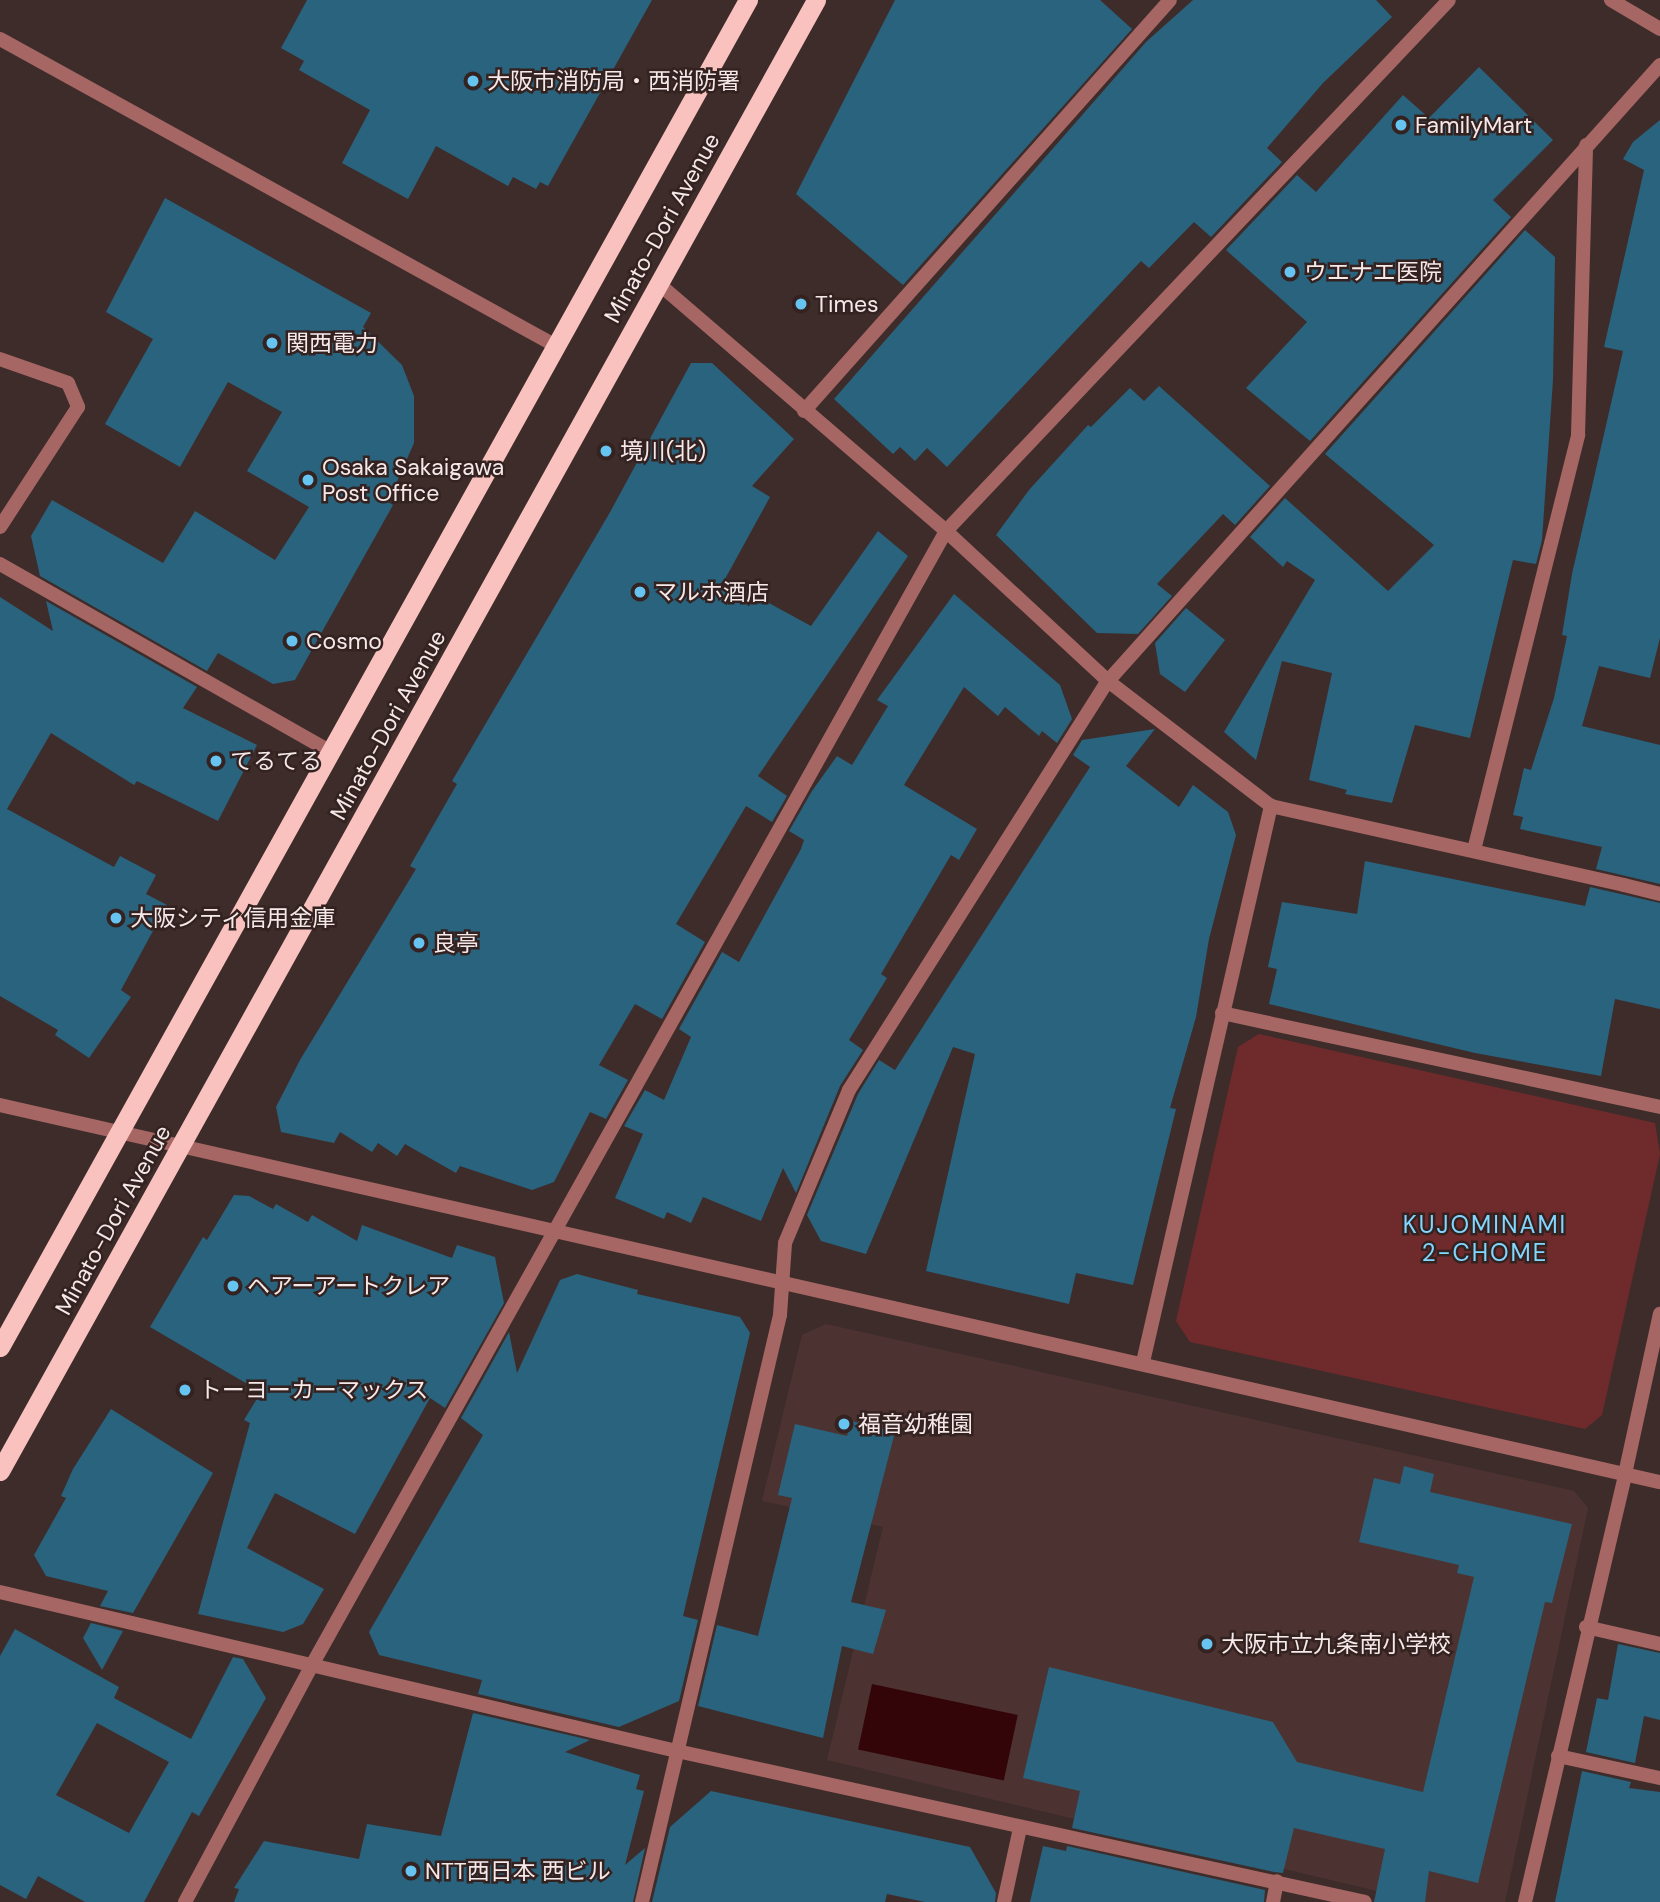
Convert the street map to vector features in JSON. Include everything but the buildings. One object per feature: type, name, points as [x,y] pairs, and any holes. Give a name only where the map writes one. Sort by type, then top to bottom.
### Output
[{"type":"highway","name":"Minato-Dori Avenue","points":[[0,1347],[748,0]]},
{"type":"highway","name":"Minato-Dori Avenue","points":[[0,1471],[816,0]]},
{"type":"street","points":[[804,411],[1170,0]]},
{"type":"street","points":[[185,1902],[312,1665],[946,531],[1449,0]]},
{"type":"street","points":[[1611,0],[1660,29]]},
{"type":"street","points":[[0,38],[558,346]]},
{"type":"street","points":[[642,1902],[780,1315],[785,1243],[849,1090],[1108,681],[1660,65]]},
{"type":"street","points":[[1474,850],[1578,435],[1586,145]]},
{"type":"street","points":[[659,284],[946,531],[1108,681],[1271,806],[1660,894]]},
{"type":"street","points":[[0,359],[68,383],[78,407],[0,527]]},
{"type":"street","points":[[0,564],[329,751]]},
{"type":"street","points":[[1143,1363],[1271,806]]},
{"type":"street","points":[[1223,1013],[1660,1107]]},
{"type":"street","points":[[0,1105],[1660,1482]]},
{"type":"street","points":[[1525,1902],[1660,1314]]},
{"type":"street","points":[[0,1592],[677,1751],[1365,1902]]},
{"type":"street","points":[[1586,1627],[1660,1644]]},
{"type":"street","points":[[1558,1756],[1660,1778]]},
{"type":"street","points":[[1004,1902],[1020,1828]]},
{"type":"street","points":[[1273,1902],[1277,1881]]},
{"type":"shaded area","points":[[1259,1034],[1655,1123],[1660,1154],[1602,1415],[1585,1429],[1190,1342],[1176,1321],[1238,1047]]},
{"type":"shaded area","name":"大阪市立九条南小学校","points":[[826,1324],[1574,1491],[1588,1508],[1505,1902],[1423,1902],[827,1760],[883,1527],[762,1501],[802,1335]]},
{"type":"shaded area","points":[[872,1684],[1018,1715],[1004,1781],[858,1750]]},
{"type":"place","name":"大阪市消防局・西消防署","points":[[473,81]]},
{"type":"place","name":"FamilyMart","points":[[1401,125]]},
{"type":"place","name":"ウエナエ医院","points":[[1290,272]]},
{"type":"place","name":"Times","points":[[801,304]]},
{"type":"place","name":"関西電力","points":[[272,343]]},
{"type":"place","name":"境川(北)","points":[[606,451]]},
{"type":"place","name":"Osaka Sakaigawa Post Office","points":[[308,480]]},
{"type":"place","name":"マルホ酒店","points":[[640,592]]},
{"type":"place","name":"Cosmo","points":[[292,641]]},
{"type":"place","name":"てるてる","points":[[216,761]]},
{"type":"place","name":"大阪シティ信用金庫","points":[[116,918]]},
{"type":"place","name":"良亭","points":[[419,943]]},
{"type":"place","name":"ヘアーアートクレア","points":[[233,1286]]},
{"type":"place","name":"トーヨーカーマックス","points":[[185,1390]]},
{"type":"place","name":"福音幼稚園","points":[[844,1424]]},
{"type":"place","name":"大阪市立九条南小学校","points":[[1207,1644]]},
{"type":"place","name":"NTT西日本 西ビル","points":[[411,1871]]},
{"type":"district","name":"KUJOMINAMI 2-CHOME","points":[[1485,1239]]}]
